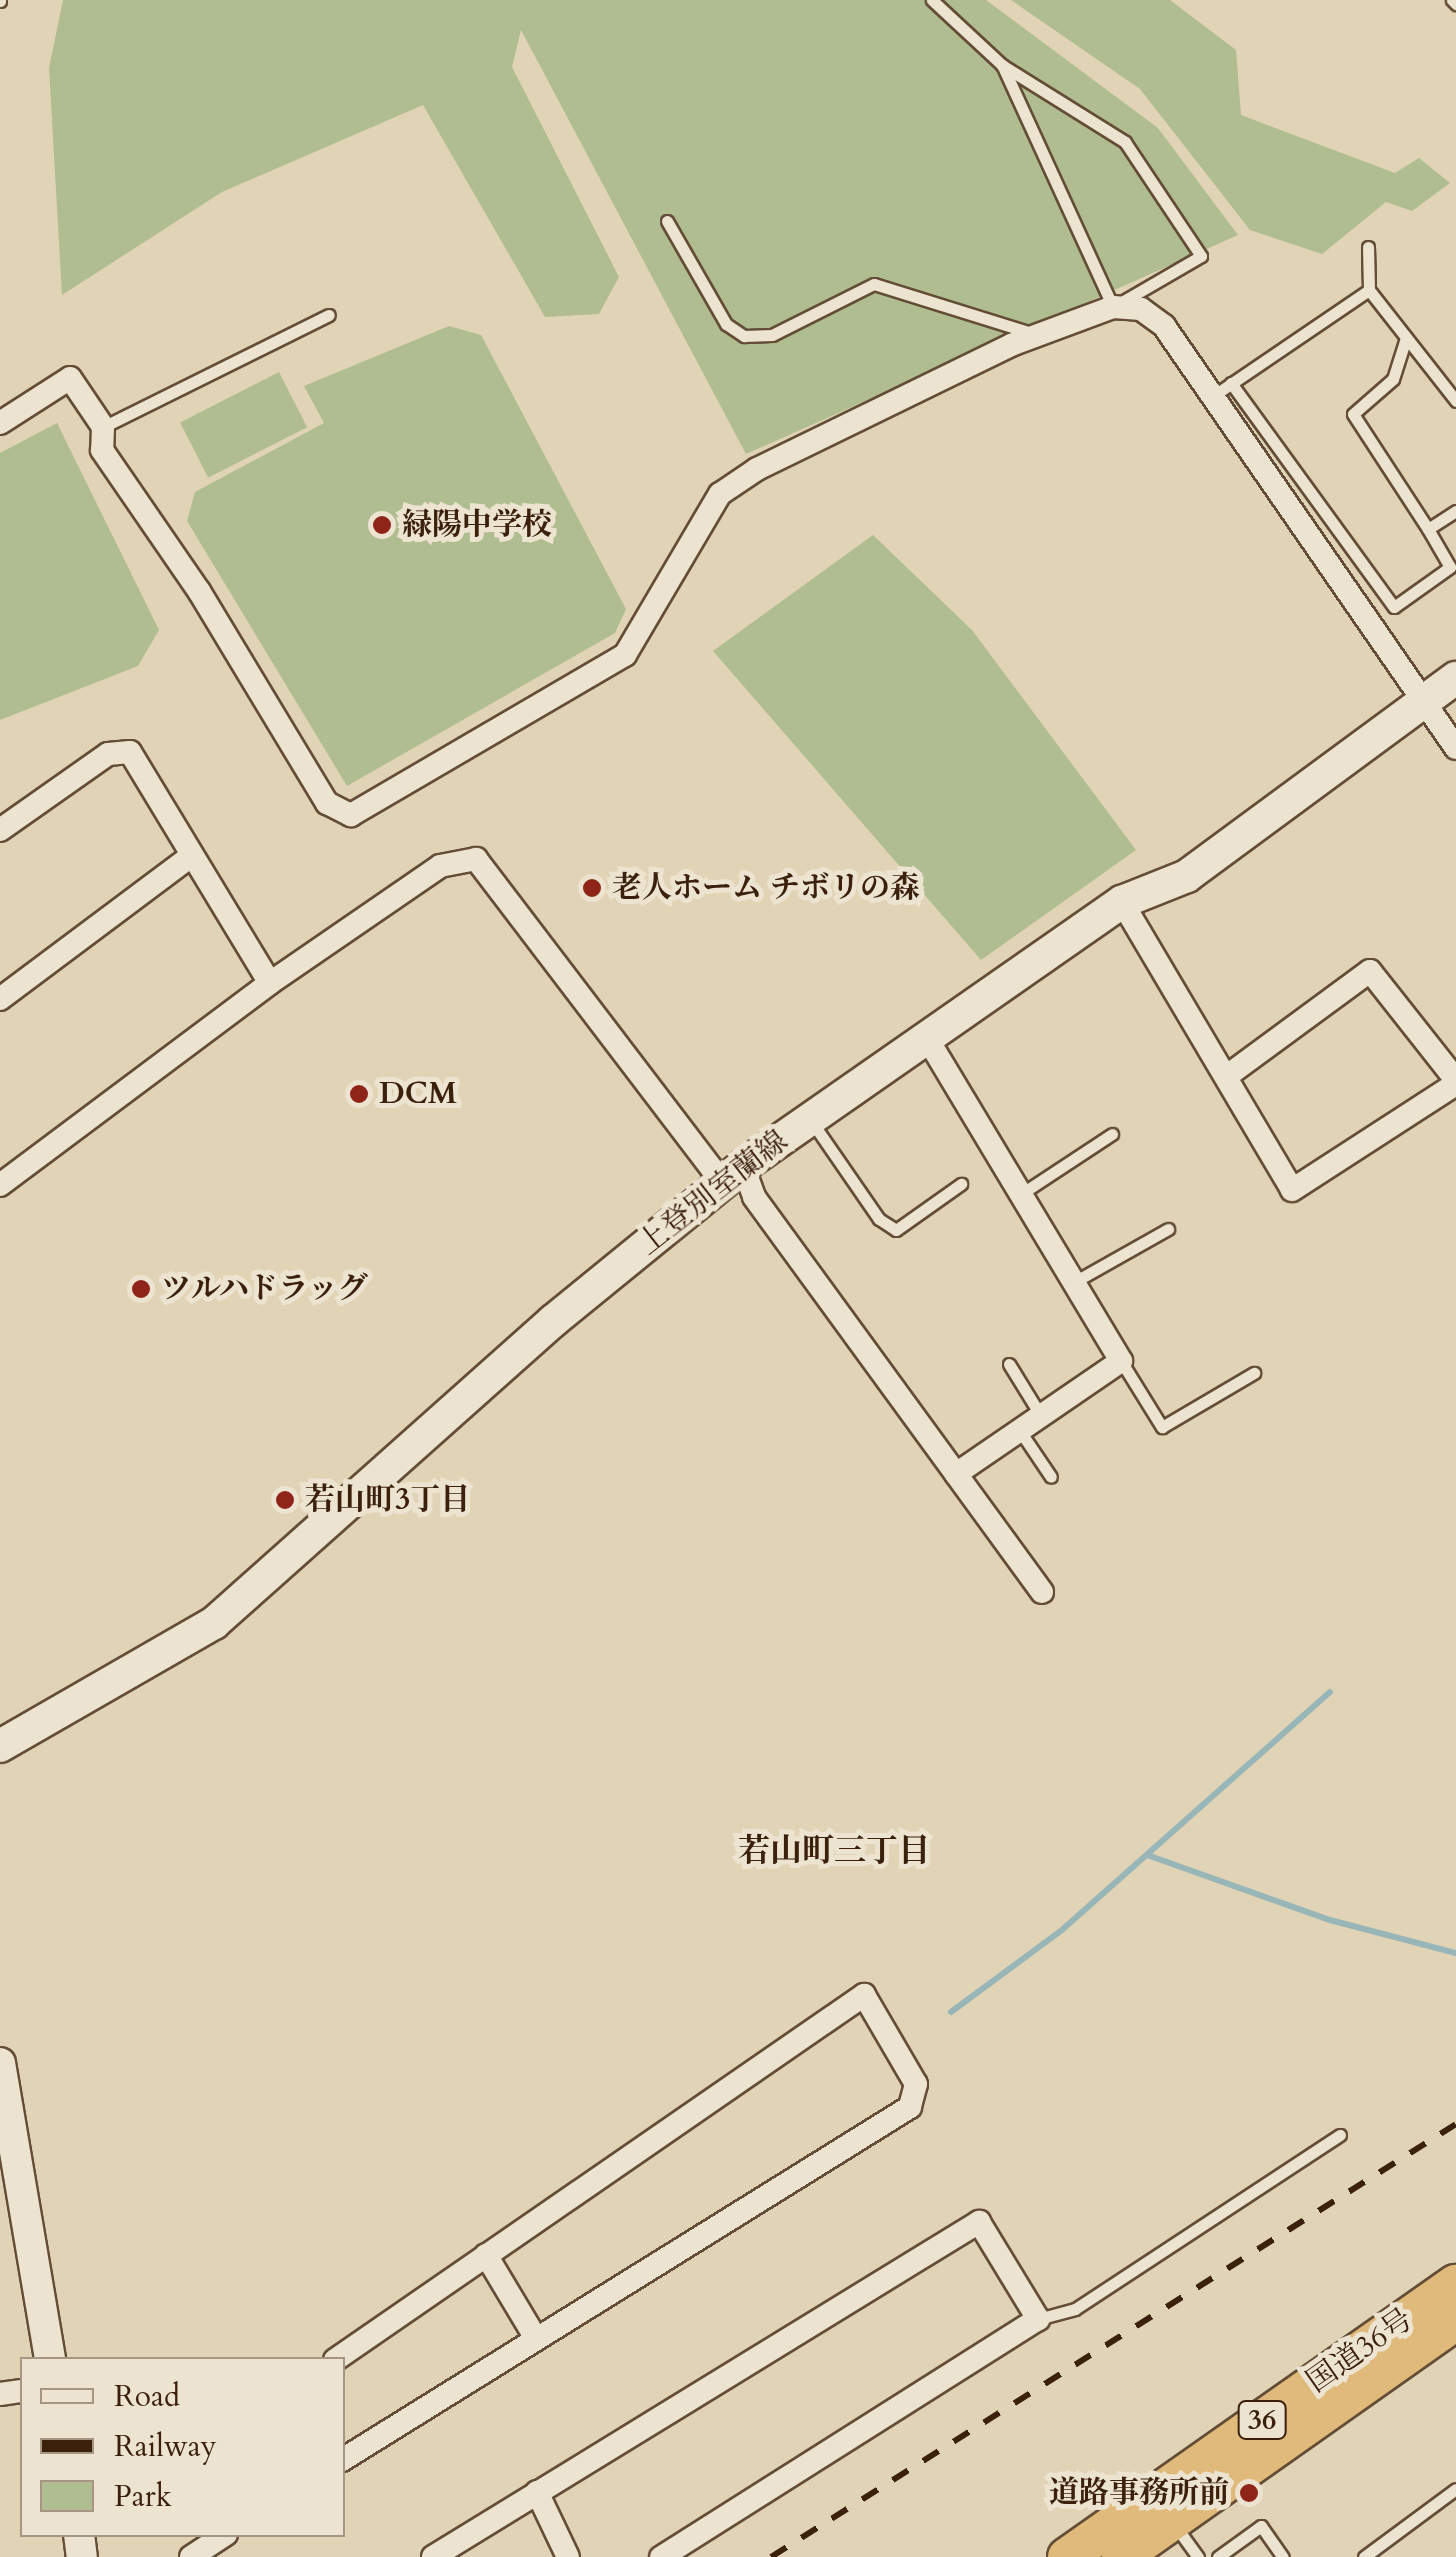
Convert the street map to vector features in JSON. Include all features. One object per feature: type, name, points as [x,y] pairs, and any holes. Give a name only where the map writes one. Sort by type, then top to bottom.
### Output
[{"type":"highway","name":"国道36号","points":[[1121,2557],[1449,2314]]},
{"type":"highway","name":"国道36号","points":[[1067,2557],[1449,2314]]},
{"type":"main road","name":"上登別室蘭線","points":[[0,1746],[214,1622],[552,1321],[732,1174],[1122,902],[1187,876],[1456,678]]},
{"type":"street","points":[[0,424],[70,378],[103,427],[102,450],[198,591],[327,803],[351,815],[626,654],[720,494],[775,460],[1039,335],[1114,307],[1141,309],[1164,326],[1222,390],[1456,748]]},
{"type":"street","points":[[0,830],[108,754],[130,752],[190,857],[270,983]]},
{"type":"street","points":[[0,999],[190,857]]},
{"type":"street","points":[[0,1185],[270,983],[440,866],[476,860],[754,1198],[1042,1592]]},
{"type":"street","points":[[1122,902],[1292,1190],[1456,1082],[1370,971],[1227,1076]]},
{"type":"street","points":[[927,1038],[1121,1361],[956,1474]]},
{"type":"street","points":[[339,2357],[864,1994],[916,2084],[910,2107],[345,2458]]},
{"type":"street","points":[[0,2063],[49,2357]]},
{"type":"street","points":[[433,2557],[980,2222],[1038,2319],[662,2557]]},
{"type":"street","points":[[486,2256],[536,2337]]},
{"type":"street","points":[[537,2492],[568,2557]]},
{"type":"street","points":[[190,2557],[221,2537]]},
{"type":"lane","points":[[932,0],[1002,65],[1125,142],[1202,256],[1114,307],[1002,65]]},
{"type":"lane","points":[[667,221],[726,324],[744,336],[772,335],[874,284],[1039,335]]},
{"type":"lane","points":[[1368,247],[1369,290],[1456,402]]},
{"type":"lane","points":[[1369,290],[1222,390],[1394,607],[1450,567],[1353,414],[1393,379],[1406,338]]},
{"type":"lane","points":[[103,427],[329,315]]},
{"type":"lane","points":[[1428,530],[1456,511]]},
{"type":"lane","points":[[810,1118],[879,1219],[896,1230],[961,1184]]},
{"type":"lane","points":[[1021,1194],[1112,1134]]},
{"type":"lane","points":[[1074,1282],[1168,1229]]},
{"type":"lane","points":[[1121,1361],[1162,1427],[1254,1373]]},
{"type":"lane","points":[[1009,1364],[1041,1416]]},
{"type":"lane","points":[[1020,1430],[1051,1477]]},
{"type":"lane","points":[[1038,2319],[1074,2309],[1340,2135]]},
{"type":"lane","points":[[1364,2557],[1456,2489]]},
{"type":"lane","points":[[1172,2521],[1198,2557]]},
{"type":"lane","points":[[1218,2557],[1261,2526],[1283,2557]]},
{"type":"green space","points":[[63,0],[986,0],[1158,128],[1238,235],[746,454],[521,30],[512,67],[619,277],[599,314],[545,317],[423,105],[222,192],[62,295],[49,68]]},
{"type":"green space","points":[[1011,0],[1170,0],[1236,50],[1241,115],[1395,173],[1419,158],[1450,183],[1412,211],[1386,202],[1322,254],[1250,230],[1140,89]]},
{"type":"green space","points":[[449,326],[481,335],[626,609],[615,633],[347,786],[187,521],[195,492],[324,423],[304,386]]},
{"type":"green space","points":[[279,372],[307,427],[208,478],[180,422]]},
{"type":"green space","points":[[57,423],[159,630],[138,666],[0,720],[0,453]]},
{"type":"green space","points":[[873,535],[972,630],[1136,850],[981,960],[713,651]]},
{"type":"waterway","points":[[951,2012],[1063,1929],[1330,1692]]},
{"type":"waterway","points":[[1150,1856],[1330,1920],[1456,1953]]},
{"type":"railway","points":[[771,2557],[1456,2124]]},
{"type":"place","name":"緑陽中学校","points":[[382,525]]},
{"type":"place","name":"老人ホーム チボリの森","points":[[592,888]]},
{"type":"place","name":"DCM","points":[[359,1094]]},
{"type":"place","name":"ツルハドラッグ","points":[[141,1289]]},
{"type":"place","name":"若山町3丁目","points":[[285,1500]]},
{"type":"place","name":"道路事務所前","points":[[1249,2493]]},
{"type":"district","name":"若山町三丁目","points":[[834,1851]]}]
